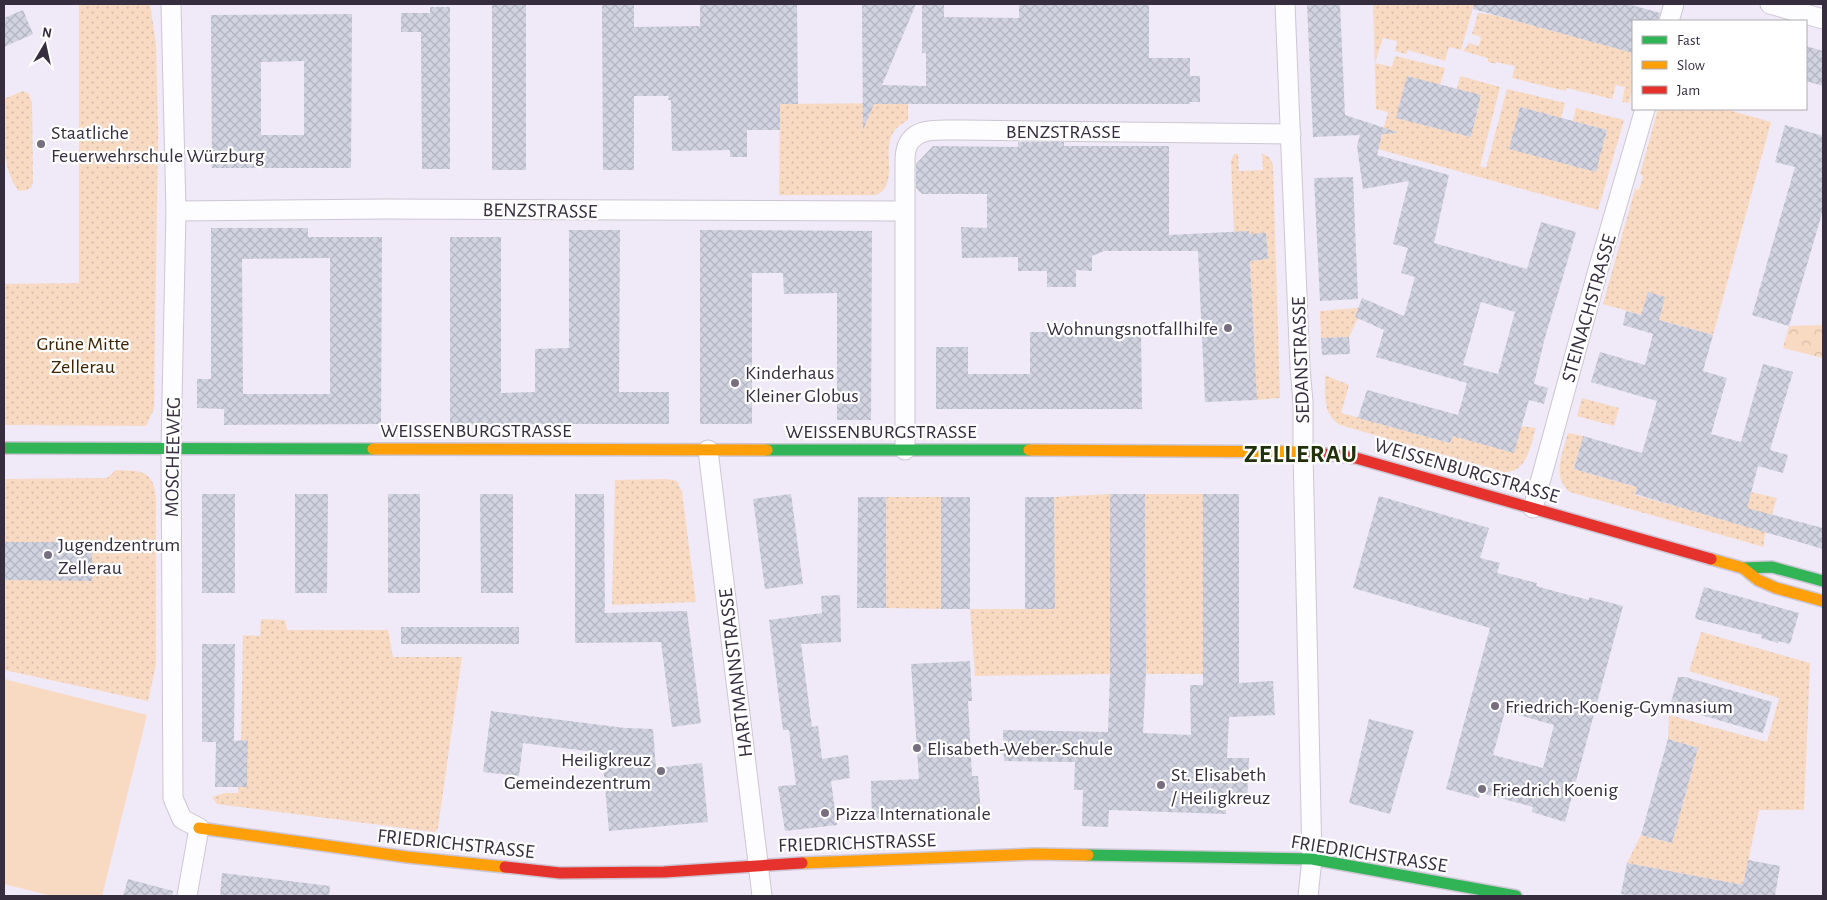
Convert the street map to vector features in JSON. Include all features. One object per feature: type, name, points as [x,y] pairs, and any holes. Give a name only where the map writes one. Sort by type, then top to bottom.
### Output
[{"type":"street","name":"MOSCHEEWEG","points":[[171,4],[176,211],[171,448],[173,798],[182,819],[199,828]]},
{"type":"street","name":"SEDANSTRASSE","points":[[1285,4],[1303,402],[1302,451],[1312,859],[1308,896]]},
{"type":"street","points":[[1669,20],[1674,4]]},
{"type":"street","points":[[1770,4],[1823,19]]},
{"type":"street","name":"STEINACHSTRASSE","points":[[1533,508],[1598,270],[1645,110]]},
{"type":"street","name":"BENZSTRASSE","points":[[905,450],[905,163],[907,147],[914,137],[924,131],[963,130],[1291,134]]},
{"type":"street","name":"BENZSTRASSE","points":[[176,211],[366,208],[904,211]]},
{"type":"street","name":"WEISSENBURGSTRASSE","points":[[4,448],[1302,451],[1356,458],[1743,568],[1772,567],[1823,581]]},
{"type":"street","name":"HARTMANNSTRASSE","points":[[708,450],[762,896]]},
{"type":"street","name":"WEISSENBURGSTRASSE","points":[[1743,568],[1758,580],[1776,588],[1823,601]]},
{"type":"street","points":[[187,896],[199,828]]},
{"type":"street","name":"FRIEDRICHSTRASSE","points":[[199,828],[407,857],[560,873],[664,872],[758,865],[1036,854],[1312,859],[1516,896]]},
{"type":"green space","name":"Grüne Mitte Zellerau","points":[[79,4],[150,4],[156,44],[158,133],[154,409],[146,426],[4,425],[4,284],[79,283]]},
{"type":"green space","points":[[1373,4],[1474,4],[1461,50],[1449,47],[1445,61],[1408,50],[1406,54],[1395,51],[1397,41],[1383,38],[1375,63],[1392,67],[1395,56],[1445,68],[1440,85],[1471,136],[1481,96],[1457,89],[1460,76],[1500,87],[1480,166],[1486,168],[1507,89],[1565,103],[1561,118],[1520,107],[1510,149],[1596,171],[1607,130],[1573,121],[1576,108],[1624,120],[1598,210],[1378,149],[1388,112],[1376,109]]},
{"type":"green space","points":[[1478,13],[1494,15],[1632,52],[1632,91],[1629,103],[1622,102],[1625,87],[1616,85],[1612,99],[1567,88],[1566,91],[1512,78],[1515,66],[1488,62],[1488,58],[1463,51],[1469,43],[1479,46],[1481,37],[1472,34]]},
{"type":"green space","points":[[23,91],[29,94],[32,104],[33,181],[31,188],[19,191],[9,171],[4,148],[4,99]]},
{"type":"green space","points":[[908,103],[908,120],[894,132],[889,144],[889,178],[883,191],[876,195],[779,195],[780,104]]},
{"type":"green space","points":[[1658,110],[1729,110],[1771,122],[1713,335],[1603,304],[1635,189],[1639,190],[1643,176],[1640,174]]},
{"type":"green space","points":[[1262,153],[1270,158],[1273,165],[1280,398],[1257,400],[1250,261],[1268,259],[1266,234],[1249,234],[1249,231],[1234,232],[1231,161],[1234,154],[1238,154],[1239,171],[1263,170]]},
{"type":"green space","points":[[1358,308],[1355,317],[1358,318],[1349,337],[1321,338],[1320,311]]},
{"type":"green space","points":[[1823,325],[1823,358],[1783,348],[1789,326]]},
{"type":"green space","points":[[1325,375],[1349,385],[1341,413],[1450,443],[1453,436],[1521,426],[1536,428],[1530,450],[1518,468],[1504,472],[1340,425],[1334,420],[1327,409]]},
{"type":"green space","points":[[1582,398],[1619,408],[1614,426],[1577,416]]},
{"type":"green space","points":[[1568,433],[1583,436],[1574,469],[1637,487],[1635,495],[1742,524],[1751,492],[1777,498],[1764,539],[1764,547],[1570,492],[1564,486],[1560,472],[1561,456]]},
{"type":"green space","points":[[116,470],[144,473],[152,481],[156,497],[156,665],[148,701],[4,670],[4,479],[107,478]]},
{"type":"green space","points":[[667,479],[677,481],[682,492],[696,602],[612,605],[615,480]]},
{"type":"green space","points":[[1110,494],[1110,674],[975,676],[970,609],[1054,609],[1054,497]]},
{"type":"green space","points":[[1145,494],[1203,494],[1203,674],[1146,674]]},
{"type":"green space","points":[[886,497],[941,497],[941,609],[886,608]]},
{"type":"green space","points":[[261,619],[285,620],[287,630],[388,630],[393,657],[462,657],[438,828],[435,832],[217,804],[212,797],[225,793],[238,793],[238,787],[247,787],[248,741],[241,741],[243,635],[260,636]]},
{"type":"green space","points":[[1701,632],[1810,663],[1804,810],[1759,810],[1743,885],[1627,863],[1641,835],[1672,843],[1698,748],[1668,739],[1669,715],[1767,742],[1779,698],[1689,671]]},
{"type":"green space","points":[[4,679],[147,715],[102,896],[52,896],[4,884]]},
{"type":"building","points":[[492,4],[526,4],[526,170],[492,170]]},
{"type":"building","points":[[602,4],[634,4],[634,27],[700,26],[700,4],[797,4],[798,104],[780,104],[780,130],[747,130],[747,157],[730,157],[730,150],[672,151],[671,100],[668,100],[669,96],[634,96],[634,170],[603,170]]},
{"type":"building","points":[[862,4],[916,4],[882,85],[926,86],[926,53],[922,53],[922,4],[944,4],[944,17],[1019,18],[1019,4],[1149,4],[1149,58],[1190,58],[1190,76],[1200,76],[1200,102],[1190,102],[1190,104],[874,104],[863,130]]},
{"type":"building","points":[[1307,4],[1340,4],[1345,115],[1397,132],[1382,134],[1377,155],[1449,175],[1434,243],[1527,269],[1541,222],[1576,232],[1544,341],[1534,384],[1548,388],[1544,404],[1529,400],[1514,453],[1453,436],[1450,443],[1358,418],[1367,390],[1458,415],[1467,383],[1376,357],[1384,330],[1355,317],[1362,298],[1404,316],[1415,277],[1401,273],[1408,248],[1393,244],[1409,181],[1363,189],[1357,146],[1360,135],[1313,137]],"holes":[[[1481,302],[1515,312],[1498,374],[1463,365]]]},
{"type":"building","points":[[1474,4],[1628,4],[1660,13],[1658,20],[1632,20],[1632,53],[1473,9]]},
{"type":"building","points":[[430,7],[450,7],[450,169],[422,169],[421,32],[401,32],[401,13],[430,13]]},
{"type":"building","points":[[23,10],[33,34],[4,47],[4,18]]},
{"type":"building","points":[[352,14],[351,168],[212,168],[211,15]],"holes":[[[304,61],[304,135],[261,135],[261,62]]]},
{"type":"building","points":[[1807,46],[1823,51],[1823,86],[1807,81]]},
{"type":"building","points":[[1407,76],[1481,95],[1471,137],[1396,118]]},
{"type":"building","points":[[1520,107],[1607,130],[1596,172],[1509,149]]},
{"type":"building","points":[[1785,125],[1823,136],[1823,210],[1789,326],[1752,315],[1795,167],[1775,162]]},
{"type":"building","points":[[1018,142],[1064,142],[1064,146],[1169,146],[1169,235],[1249,231],[1249,234],[1266,233],[1268,259],[1250,261],[1257,400],[1205,402],[1198,251],[1104,251],[1092,256],[1092,271],[1076,270],[1076,287],[1047,287],[1047,271],[1018,271],[1018,257],[962,258],[961,227],[987,228],[987,194],[922,194],[916,188],[916,164],[933,146],[1018,147]]},
{"type":"building","points":[[1353,177],[1358,299],[1320,301],[1314,178]]},
{"type":"building","points":[[211,228],[308,228],[308,237],[382,237],[381,424],[224,425],[224,409],[197,408],[197,379],[211,379]],"holes":[[[330,258],[330,394],[243,394],[242,259]]]},
{"type":"building","points":[[569,230],[620,230],[619,392],[669,392],[669,424],[450,424],[450,237],[501,237],[501,393],[535,392],[535,349],[569,348]]},
{"type":"building","points":[[700,230],[872,231],[871,420],[837,420],[837,293],[784,294],[783,273],[752,273],[752,424],[700,424]]},
{"type":"building","points":[[1648,292],[1665,297],[1659,320],[1713,335],[1703,371],[1727,378],[1711,434],[1741,442],[1763,364],[1793,372],[1770,450],[1788,455],[1783,473],[1758,466],[1747,508],[1823,528],[1823,549],[1635,494],[1637,487],[1574,469],[1583,436],[1642,453],[1657,401],[1591,382],[1600,352],[1645,365],[1653,334],[1623,325],[1626,311],[1641,315]]},
{"type":"building","points":[[1141,331],[1142,409],[936,409],[936,347],[968,347],[968,374],[1030,374],[1030,332]]},
{"type":"building","points":[[1349,337],[1350,354],[1322,355],[1321,338]]},
{"type":"building","points":[[202,494],[235,494],[235,593],[202,593]]},
{"type":"building","points":[[295,494],[328,494],[327,593],[295,593]]},
{"type":"building","points":[[388,494],[420,494],[420,593],[388,593]]},
{"type":"building","points":[[480,494],[513,494],[513,593],[481,593]]},
{"type":"building","points":[[575,494],[604,494],[605,613],[687,611],[701,723],[672,727],[661,642],[575,643]]},
{"type":"building","points":[[791,494],[803,584],[765,589],[753,499]]},
{"type":"building","points":[[1110,494],[1145,494],[1146,671],[1143,733],[1191,735],[1190,685],[1203,685],[1203,494],[1239,494],[1239,683],[1273,681],[1275,715],[1229,717],[1227,758],[1249,758],[1247,803],[1226,802],[1226,814],[1109,810],[1108,827],[1082,826],[1083,790],[1074,790],[1075,762],[1004,761],[1003,730],[1108,732],[1110,674]]},
{"type":"building","points":[[1379,496],[1489,528],[1480,558],[1500,563],[1497,573],[1537,583],[1536,586],[1561,593],[1589,600],[1589,597],[1623,606],[1565,822],[1532,812],[1533,807],[1481,793],[1479,798],[1446,789],[1490,628],[1353,588]],"holes":[[[1505,711],[1554,725],[1543,768],[1493,755]]]},
{"type":"building","points":[[858,497],[886,497],[886,608],[857,608]]},
{"type":"building","points":[[941,497],[970,497],[970,609],[941,609]]},
{"type":"building","points":[[1025,497],[1054,497],[1055,609],[1025,609]]},
{"type":"building","name":"Jugendzentrum Zellerau","points":[[4,542],[92,542],[92,581],[4,580]]},
{"type":"building","points":[[1704,587],[1799,613],[1790,644],[1778,641],[1778,643],[1761,638],[1762,635],[1696,619]]},
{"type":"building","points":[[840,595],[841,642],[801,644],[812,727],[818,726],[822,759],[848,755],[850,778],[831,781],[837,825],[785,831],[778,786],[796,785],[789,730],[783,730],[769,620],[822,613],[821,596]]},
{"type":"building","points":[[401,627],[519,627],[519,644],[401,644]]},
{"type":"building","points":[[202,644],[235,644],[234,741],[248,740],[247,787],[215,787],[216,742],[202,742]]},
{"type":"building","points":[[970,661],[972,701],[968,701],[972,776],[978,776],[981,813],[872,819],[871,781],[919,779],[911,664]]},
{"type":"building","points":[[1678,677],[1685,677],[1772,702],[1763,733],[1670,706]]},
{"type":"building","name":"Heiligkreuz Gemeindezentrum","points":[[491,711],[625,728],[653,729],[656,768],[702,763],[708,822],[609,831],[602,753],[523,743],[519,776],[483,772]]},
{"type":"building","points":[[1369,719],[1414,731],[1390,814],[1349,803]]},
{"type":"building","points":[[1668,739],[1698,748],[1672,843],[1641,835]]},
{"type":"building","points":[[1748,860],[1780,866],[1775,896],[1635,896],[1621,894],[1627,863],[1743,885]]},
{"type":"building","points":[[222,873],[330,886],[329,896],[220,896]]},
{"type":"building","points":[[128,879],[173,891],[172,896],[123,896]]},
{"type":"traffic: fast","points":[[4,448],[373,449]]},
{"type":"traffic: fast","points":[[767,450],[1029,450]]},
{"type":"traffic: fast","points":[[1743,568],[1772,567],[1823,581]]},
{"type":"traffic: fast","points":[[1088,855],[1312,859],[1516,896]]},
{"type":"traffic: slow","points":[[373,449],[767,450]]},
{"type":"traffic: slow","points":[[1029,450],[1308,452]]},
{"type":"traffic: slow","points":[[1711,559],[1743,568],[1758,580],[1776,588],[1823,601]]},
{"type":"traffic: slow","points":[[199,828],[407,857],[505,867]]},
{"type":"traffic: slow","points":[[802,863],[1036,854],[1088,855]]},
{"type":"traffic: jam","points":[[1308,452],[1356,458],[1711,559]]},
{"type":"traffic: jam","points":[[505,867],[560,873],[664,872],[802,863]]},
{"type":"place","name":"Staatliche Feuerwehrschule Würzburg","points":[[41,144]]},
{"type":"place","name":"Wohnungsnotfallhilfe","points":[[1228,328]]},
{"type":"place","name":"Kinderhaus Kleiner Globus","points":[[735,383]]},
{"type":"place","name":"Jugendzentrum Zellerau","points":[[48,555]]},
{"type":"place","name":"Friedrich-Koenig-Gymnasium","points":[[1495,706]]},
{"type":"place","name":"Elisabeth-Weber-Schule","points":[[917,748]]},
{"type":"place","name":"Heiligkreuz Gemeindezentrum","points":[[661,771]]},
{"type":"place","name":"St. Elisabeth / Heiligkreuz","points":[[1161,785]]},
{"type":"place","name":"Friedrich Koenig","points":[[1482,789]]},
{"type":"place","name":"Pizza Internationale","points":[[825,813]]},
{"type":"district","name":"ZELLERAU","points":[[1301,453]]}]
